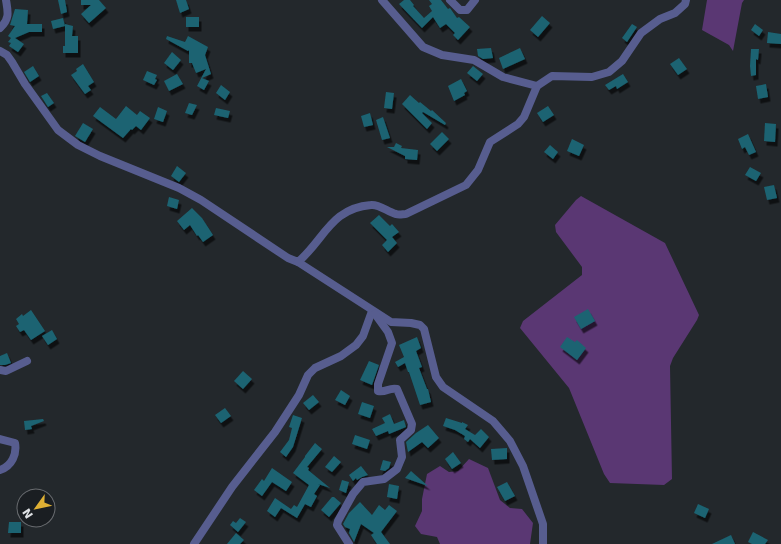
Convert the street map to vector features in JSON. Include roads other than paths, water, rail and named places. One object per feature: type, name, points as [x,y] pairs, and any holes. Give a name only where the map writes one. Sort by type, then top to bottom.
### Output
[{"type":"street","points":[[0,28],[9,16],[6,0]]},
{"type":"street","points":[[382,0],[423,46],[442,55],[474,60],[503,77],[537,86]]},
{"type":"street","points":[[450,0],[460,10],[467,10],[475,0]]},
{"type":"street","points":[[298,262],[306,256],[329,225],[339,216],[354,208],[372,204],[397,214],[406,214],[466,185],[478,170],[490,142],[518,124],[524,117],[537,86],[552,76],[592,77],[609,72],[622,62],[641,33],[660,19],[675,13],[686,0]]},
{"type":"street","points":[[0,51],[7,55],[24,84],[58,130],[78,145],[100,156],[179,188],[201,200],[288,258],[298,262],[391,322],[420,325],[424,330],[436,376],[443,387],[493,421],[510,441],[523,466],[543,524],[543,544]]},
{"type":"street","points":[[194,544],[232,487],[275,432],[299,395],[308,375],[315,368],[341,356],[356,345],[363,336],[372,311]]},
{"type":"street","points":[[349,544],[337,525],[338,521],[353,494],[363,482],[384,479],[397,470],[402,457],[400,440],[411,430],[412,424],[397,388],[383,392],[378,391],[378,384],[392,343],[388,332],[372,311]]},
{"type":"street","points":[[0,370],[6,371],[27,361]]},
{"type":"street","points":[[0,439],[15,443],[16,452],[6,468],[0,470]]}]
